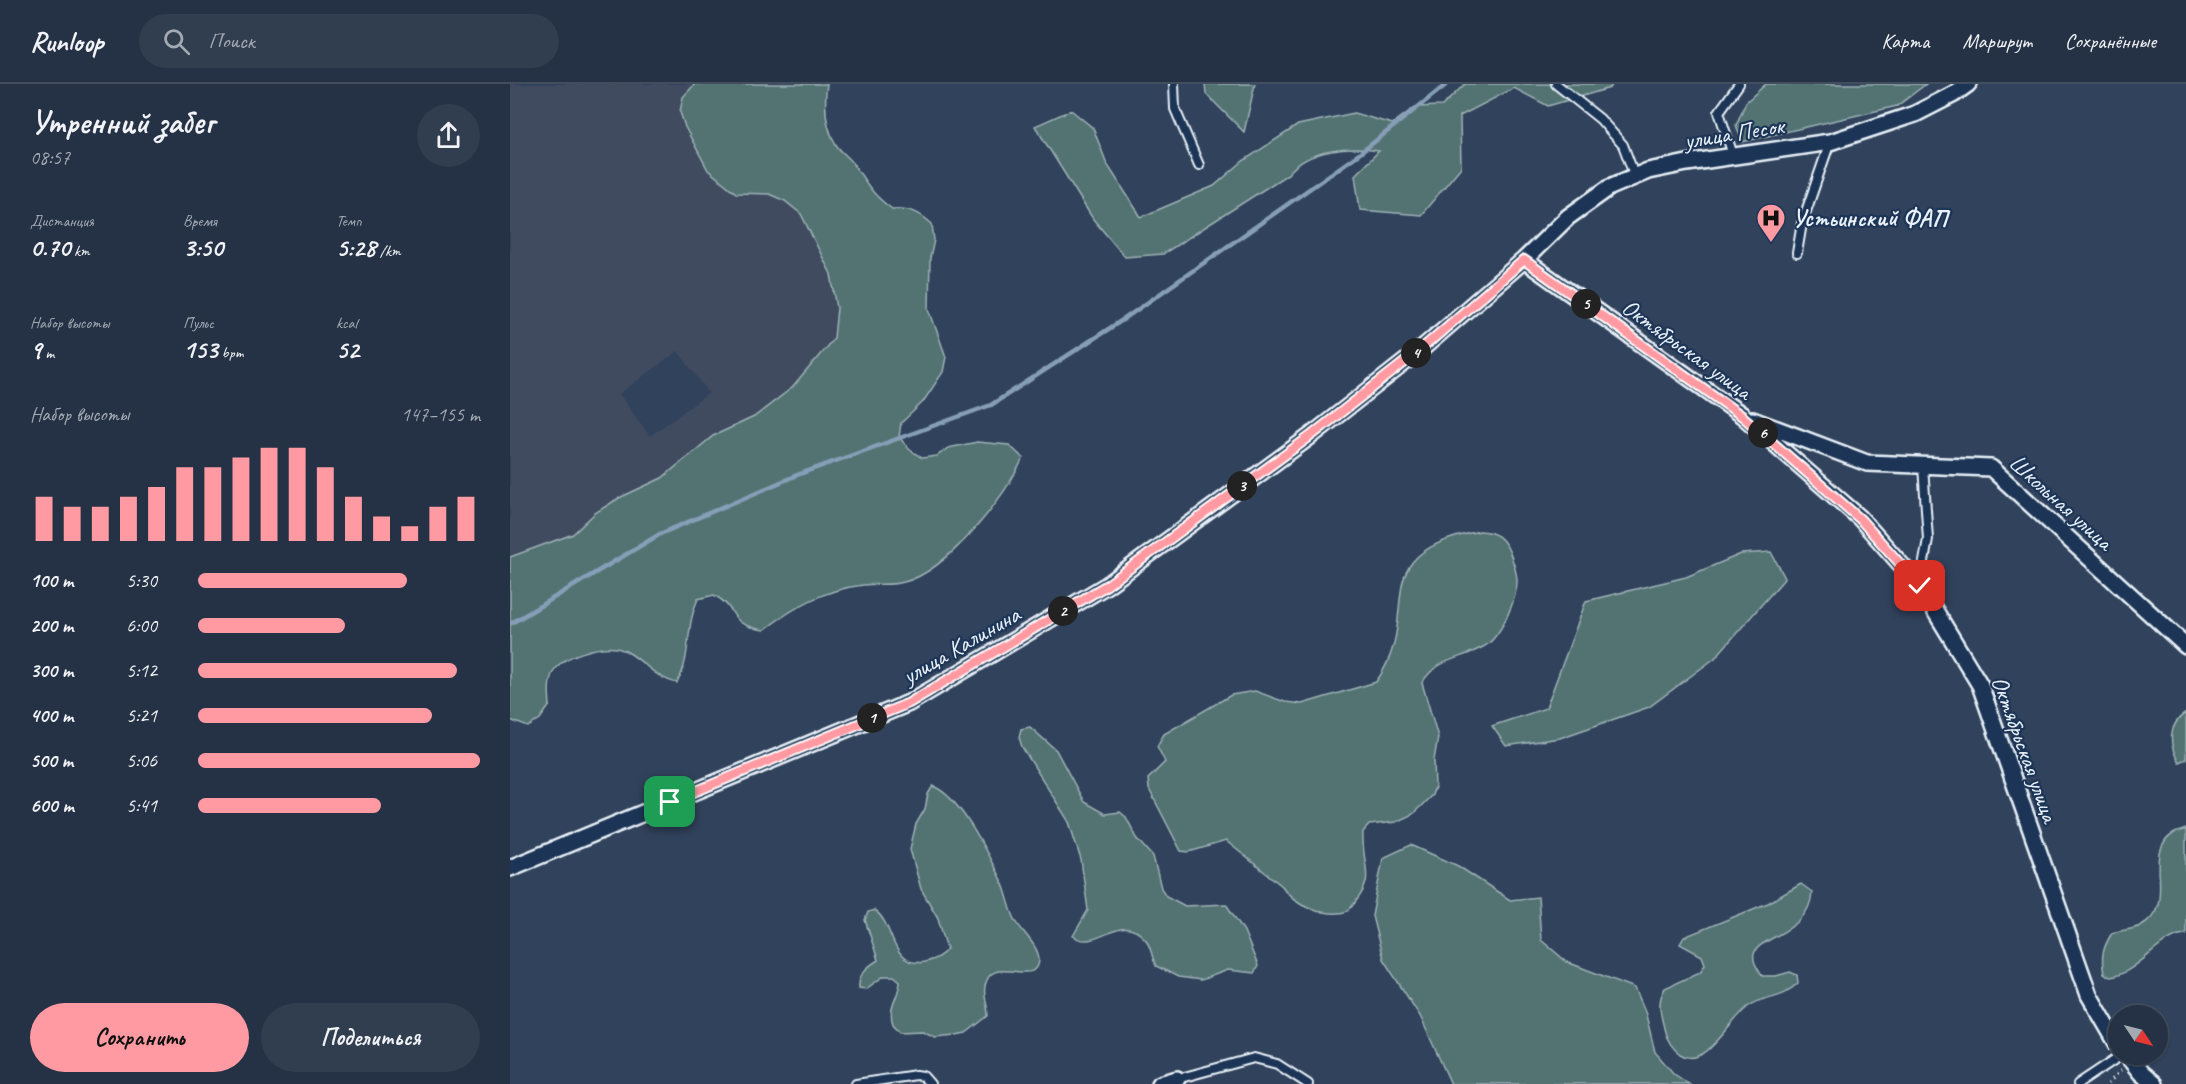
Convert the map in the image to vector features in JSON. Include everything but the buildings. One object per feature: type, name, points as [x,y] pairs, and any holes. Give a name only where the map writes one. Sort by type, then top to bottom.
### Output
[{"type":"street","name":"улица Песок","points":[[1524,260],[1568,217],[1610,187],[1648,171],[1733,155],[1830,142],[1915,114],[1954,94],[1968,84]]},
{"type":"street","name":"Октябрьская улица","points":[[1524,260],[1742,416],[1860,519],[1920,586],[1980,685],[2090,995],[2108,1027]]},
{"type":"street","name":"улица Калинина","points":[[510,868],[909,703],[1107,585],[1312,435],[1419,351],[1524,260]]},
{"type":"street","name":"Школьная улица","points":[[1742,416],[1867,463],[1991,468],[2186,646]]},
{"type":"street","points":[[2135,1065],[2154,1084]]},
{"type":"street","points":[[1160,1084],[1177,1079]]},
{"type":"lane","points":[[1174,84],[1175,109],[1199,165]]},
{"type":"lane","points":[[1556,84],[1600,119],[1623,145],[1635,177]]},
{"type":"lane","points":[[1733,155],[1719,112],[1740,84]]},
{"type":"lane","points":[[1797,253],[1802,223],[1830,142]]},
{"type":"lane","points":[[1920,586],[1929,539],[1923,466]]},
{"type":"lane","points":[[1177,1079],[1254,1058],[1277,1064],[1308,1084]]},
{"type":"lane","points":[[2078,1084],[2111,1065]]},
{"type":"lane","points":[[856,1084],[916,1075],[923,1076],[930,1084]]},
{"type":"path","points":[[2108,1084],[2120,1065]]},
{"type":"shaded area","points":[[510,84],[736,84],[882,361],[510,616]],"holes":[[[678,351],[709,393],[650,436],[619,394]]]},
{"type":"green space","points":[[695,84],[827,84],[826,116],[837,146],[885,204],[892,209],[914,212],[932,224],[934,240],[930,258],[929,309],[946,357],[943,372],[923,402],[901,423],[899,437],[909,449],[922,458],[937,456],[948,448],[977,442],[1009,445],[1023,458],[1003,492],[973,531],[938,564],[920,575],[904,582],[849,587],[823,595],[810,600],[764,630],[738,620],[728,606],[714,595],[698,599],[691,620],[685,663],[677,683],[659,676],[625,651],[617,648],[591,650],[557,666],[551,676],[550,705],[540,719],[528,727],[510,720],[510,557],[573,534],[595,513],[619,498],[662,478],[713,436],[754,417],[793,387],[834,338],[837,308],[831,274],[801,214],[785,201],[769,194],[736,193],[708,170],[685,127],[680,112],[683,97]]},
{"type":"green space","points":[[1205,84],[1255,84],[1244,132],[1206,94]]},
{"type":"green space","points":[[1465,84],[1613,84],[1610,88],[1548,106],[1514,88],[1460,116],[1461,167],[1421,215],[1360,210],[1355,175],[1379,151],[1343,149],[1318,154],[1307,159],[1288,174],[1163,254],[1125,257],[1093,219],[1035,126],[1071,110],[1093,128],[1107,164],[1141,217],[1214,186],[1243,161],[1298,125],[1354,113],[1392,124],[1415,107],[1442,106]]},
{"type":"green space","points":[[1766,84],[1926,84],[1897,106],[1742,142],[1736,125],[1746,102]]},
{"type":"green space","points":[[1480,531],[1498,536],[1510,553],[1517,579],[1511,607],[1496,636],[1489,643],[1442,664],[1422,683],[1438,737],[1434,760],[1435,787],[1432,795],[1413,814],[1396,822],[1369,825],[1363,832],[1366,881],[1358,899],[1348,911],[1330,913],[1302,904],[1226,841],[1189,852],[1181,851],[1149,789],[1148,779],[1165,762],[1157,746],[1164,734],[1231,695],[1255,691],[1285,702],[1302,704],[1376,682],[1390,656],[1396,632],[1401,589],[1407,570],[1420,554],[1443,541]]},
{"type":"green space","points":[[1771,552],[1785,578],[1715,658],[1649,707],[1560,738],[1506,746],[1492,726],[1546,708],[1586,601],[1686,577],[1741,554]]},
{"type":"green space","points":[[2186,713],[2186,759],[2179,762],[2173,749],[2172,735],[2176,723]]},
{"type":"green space","points":[[1030,727],[1056,750],[1084,802],[1105,814],[1120,812],[1126,817],[1137,838],[1153,856],[1161,888],[1166,896],[1185,906],[1226,904],[1244,931],[1258,966],[1254,973],[1228,970],[1201,980],[1178,977],[1156,966],[1148,943],[1136,932],[1127,929],[1118,930],[1082,940],[1073,936],[1088,910],[1081,860],[1069,822],[1022,747],[1019,737],[1021,729]]},
{"type":"green space","points":[[933,786],[954,802],[973,828],[1002,882],[1014,916],[1033,944],[1039,960],[1037,968],[1032,971],[999,971],[992,974],[985,984],[988,1016],[966,1033],[935,1037],[923,1031],[900,1032],[893,1024],[891,1012],[900,981],[894,976],[884,976],[866,989],[859,988],[864,971],[878,960],[865,920],[868,912],[874,910],[881,916],[899,952],[913,962],[924,962],[937,958],[947,949],[938,918],[921,889],[910,849],[916,824],[925,809],[928,794]]},
{"type":"green space","points":[[2186,829],[2186,934],[2168,940],[2130,969],[2110,977],[2104,973],[2103,967],[2107,942],[2112,933],[2140,926],[2152,917],[2158,906],[2160,854],[2164,843],[2173,834]]},
{"type":"green space","points":[[1411,845],[1458,866],[1510,900],[1538,897],[1541,940],[1567,962],[1635,988],[1645,1011],[1655,1052],[1674,1074],[1689,1084],[1451,1084],[1420,1016],[1383,959],[1372,916],[1383,858]]},
{"type":"green space","points":[[1801,884],[1812,892],[1809,906],[1803,916],[1784,932],[1765,942],[1754,954],[1756,965],[1762,976],[1776,976],[1790,972],[1797,975],[1798,983],[1786,992],[1749,1006],[1708,1050],[1699,1056],[1690,1057],[1680,1054],[1666,1035],[1661,1015],[1662,993],[1665,988],[1700,972],[1705,964],[1702,956],[1680,944],[1684,937],[1768,903]]},
{"type":"waterway","points":[[510,624],[660,534],[797,475],[991,405],[1124,319],[1359,154],[1447,84]]},
{"type":"place","name":"Устьинский ФАП","points":[[1771,244]]},
{"type":"route","points":[[670,802],[909,703],[1107,585],[1312,435],[1419,351],[1524,260],[1742,416],[1860,519],[1920,586]]}]
